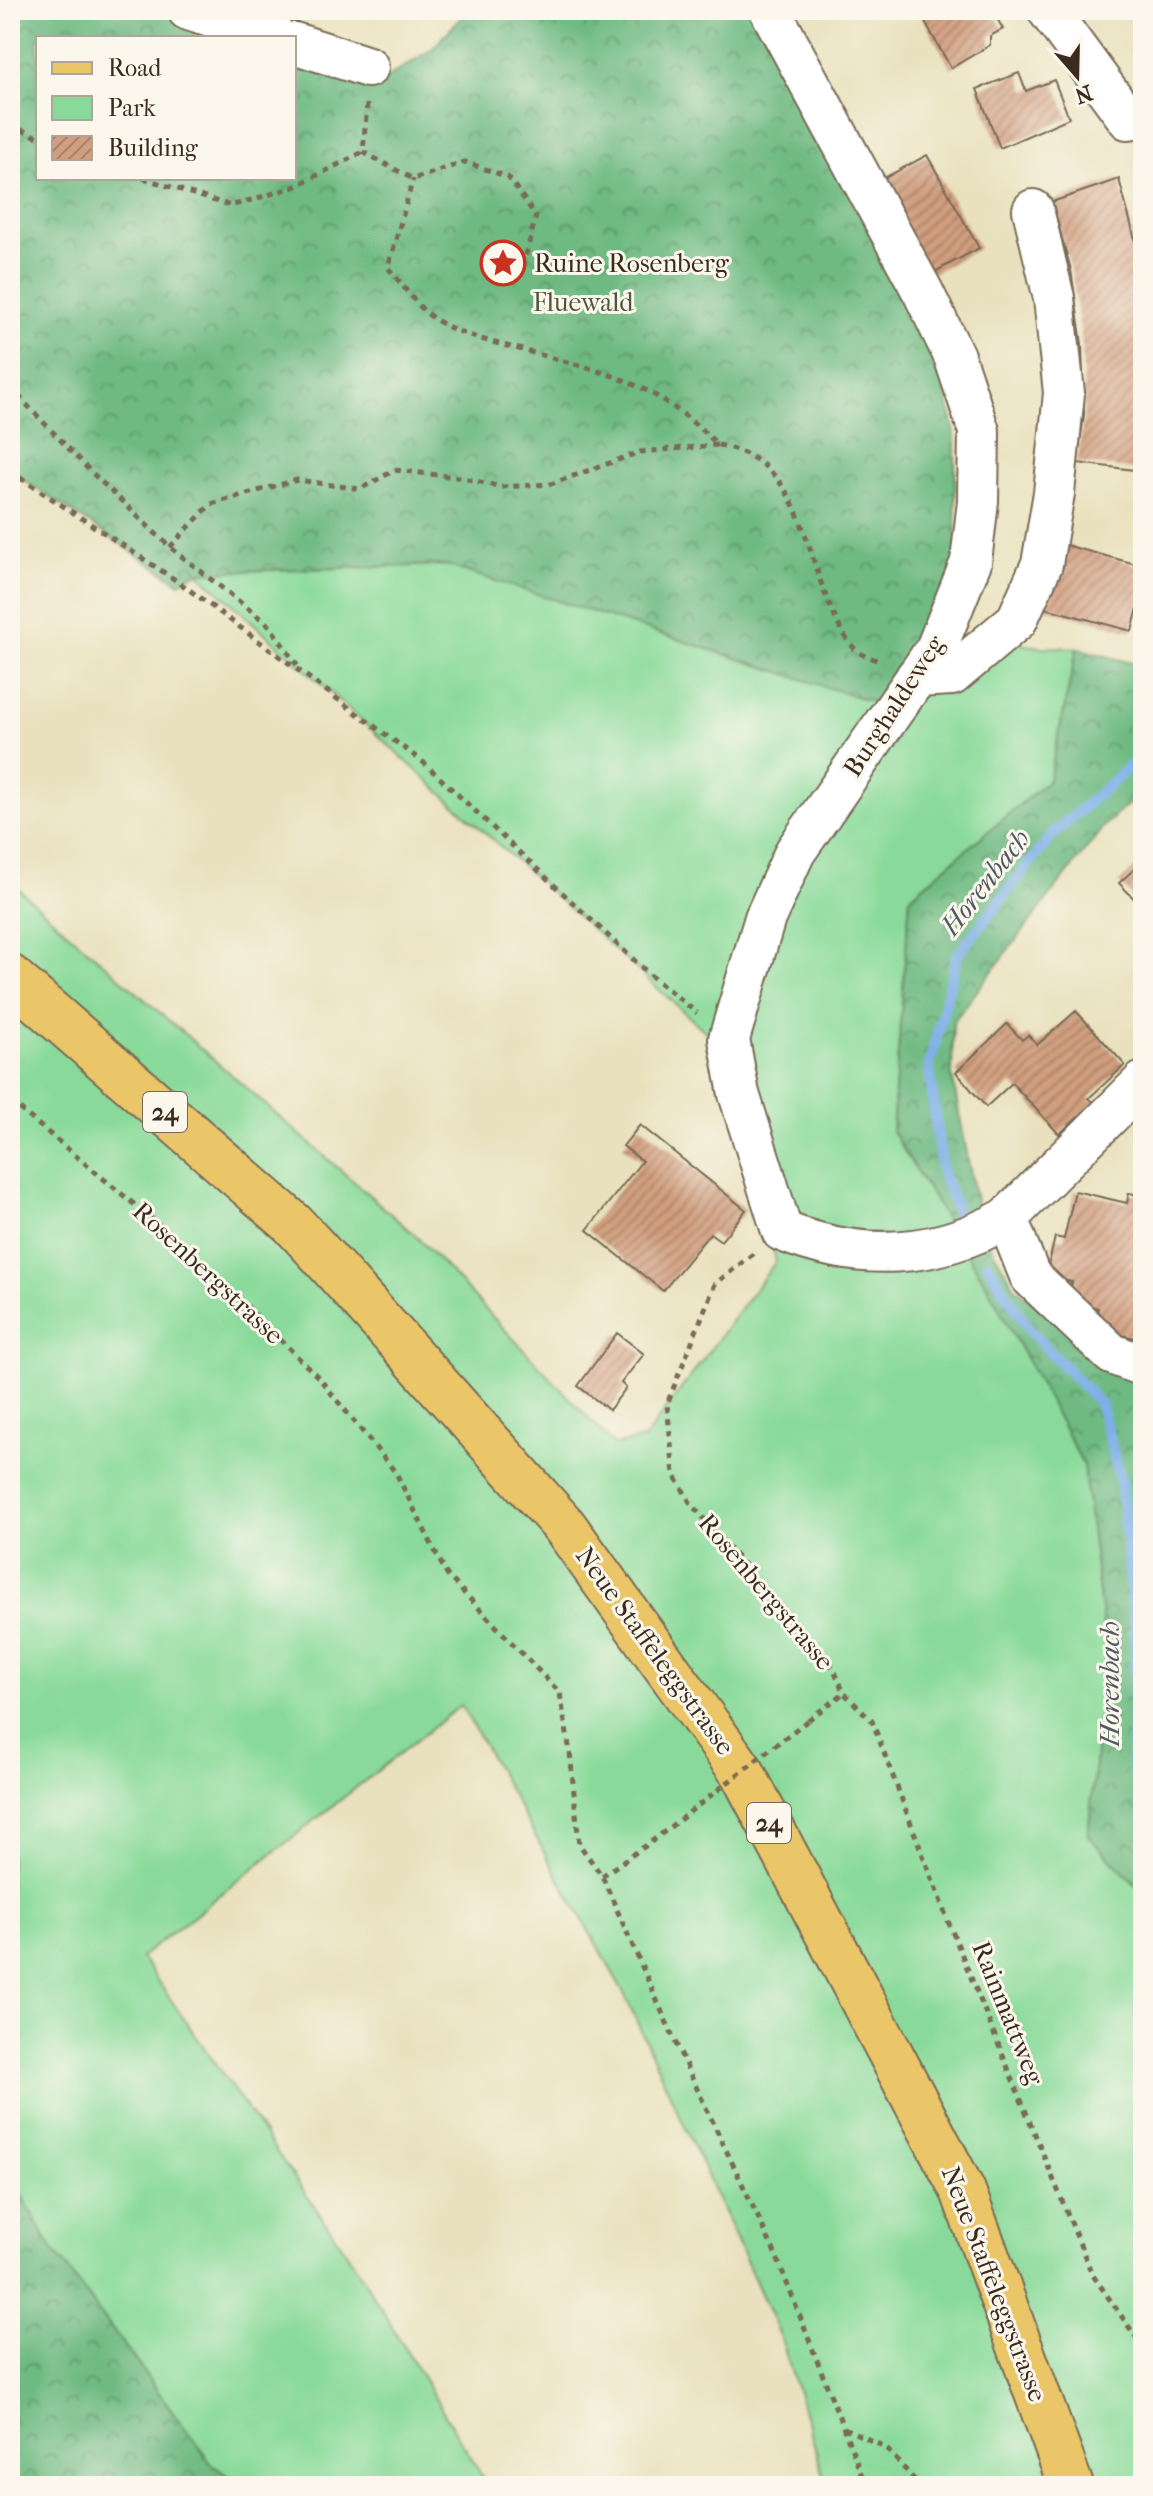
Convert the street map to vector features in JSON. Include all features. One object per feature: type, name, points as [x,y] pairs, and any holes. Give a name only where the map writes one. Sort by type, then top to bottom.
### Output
[{"type":"main road","name":"Neue Staffeleggstrasse","points":[[10,977],[292,1223],[317,1250],[565,1527],[742,1772],[963,2191],[1071,2486]]},
{"type":"street","points":[[188,10],[271,36]]},
{"type":"street","name":"Burghaldeweg","points":[[770,10],[923,292],[954,356],[979,431],[978,501],[971,562],[936,649],[795,852],[765,918],[729,1039],[743,1107],[782,1231]]},
{"type":"street","points":[[1048,10],[1128,119],[1143,117]]},
{"type":"street","points":[[296,44],[368,67]]},
{"type":"street","points":[[916,677],[952,675],[1017,620],[1042,564],[1054,493],[1064,393],[1054,298],[1033,210]]},
{"type":"street","points":[[782,1231],[808,1241],[903,1252],[941,1248],[1007,1218],[1143,1082]]},
{"type":"street","points":[[1007,1218],[1030,1276],[1112,1354],[1143,1366]]},
{"type":"path","points":[[363,152],[368,67]]},
{"type":"path","points":[[10,125],[36,136]]},
{"type":"path","points":[[149,180],[231,206],[294,187],[363,152]]},
{"type":"path","points":[[363,152],[413,179],[465,162],[508,177],[536,216],[524,262]]},
{"type":"path","points":[[413,179],[388,268],[433,317],[482,339],[595,369],[643,386],[690,418],[718,445]]},
{"type":"path","points":[[10,387],[90,471],[170,547],[269,625],[302,672]]},
{"type":"path","points":[[170,547],[211,504],[297,480],[360,489],[395,470],[464,478],[501,487],[551,484],[640,452],[718,445],[737,449],[771,468],[793,500],[839,628],[860,653],[916,677]]},
{"type":"path","points":[[10,471],[180,583],[423,762],[650,975],[729,1039]]},
{"type":"path","name":"Rosenbergstrasse","points":[[10,1101],[194,1254],[319,1378],[396,1473],[447,1575],[560,1693],[570,1752],[579,1844],[602,1876],[651,1842],[844,1693],[833,1667],[691,1504],[674,1474],[667,1404],[715,1284],[782,1231]]},
{"type":"path","name":"Rainmattweg","points":[[844,1693],[872,1721],[948,1921],[1092,2274],[1143,2347]]},
{"type":"path","points":[[602,1876],[681,2055],[776,2255],[866,2486]]},
{"type":"path","points":[[843,2427],[885,2447],[920,2486]]},
{"type":"green space","name":"Fluewald","points":[[10,10],[161,10],[243,36],[36,36],[36,180],[296,180],[296,54],[382,81],[432,49],[468,10],[753,10],[936,344],[955,434],[956,565],[933,631],[883,705],[446,565],[197,572],[180,583],[10,471]]},
{"type":"green space","points":[[446,565],[883,705],[933,631],[1041,647],[1077,648],[1049,780],[910,897],[892,1131],[987,1286],[1083,1464],[1106,1650],[1088,1836],[1143,1892],[1143,2486],[827,2486],[780,2335],[623,1991],[461,1705],[141,1957],[353,2262],[488,2486],[242,2486],[210,2462],[49,2244],[10,2175],[10,882],[416,1236],[614,1445],[644,1439],[776,1261],[717,1042],[197,572]]},
{"type":"green space","points":[[1077,648],[1143,666],[1143,791],[1104,826],[953,1022],[952,1076],[982,1232],[1015,1287],[1143,1389],[1143,1892],[1088,1836],[1106,1650],[1083,1464],[987,1286],[892,1131],[910,897],[1049,780]]},
{"type":"green space","points":[[10,2175],[49,2244],[210,2462],[242,2486],[10,2486]]},
{"type":"building","points":[[918,10],[992,10],[1003,29],[990,36],[990,45],[951,68]]},
{"type":"building","points":[[1019,73],[1026,91],[1054,80],[1069,118],[1000,148],[977,89]]},
{"type":"building","points":[[927,155],[979,248],[931,274],[879,181]]},
{"type":"building","points":[[1119,179],[1143,270],[1143,471],[1077,463],[1084,415],[1082,344],[1071,270],[1052,202]]},
{"type":"building","points":[[1054,542],[1143,566],[1143,589],[1132,631],[1037,606]]},
{"type":"building","points":[[1143,861],[1143,908],[1119,883]]},
{"type":"building","points":[[1076,1011],[1125,1065],[1089,1098],[1094,1103],[1059,1134],[1012,1083],[986,1107],[956,1072],[1007,1024],[1022,1040],[1028,1035],[1037,1045]]},
{"type":"building","points":[[640,1125],[746,1210],[721,1241],[710,1233],[663,1291],[587,1230],[642,1161],[623,1146]]},
{"type":"building","points":[[1075,1191],[1127,1203],[1129,1193],[1143,1196],[1143,1340],[1093,1328],[1098,1308],[1068,1301],[1072,1282],[1046,1276],[1055,1237],[1064,1239]]},
{"type":"building","points":[[617,1333],[644,1354],[621,1383],[626,1388],[609,1410],[578,1386]]},
{"type":"waterway","name":"Horenbach","points":[[959,1217],[942,1172],[929,1067],[957,955],[1054,833],[1143,755]]},
{"type":"waterway","name":"Horenbach","points":[[987,1264],[1031,1332],[1100,1404],[1121,1482],[1136,1635],[1133,1762],[1143,1812]]},
{"type":"place","name":"Ruine Rosenberg","points":[[503,263]]}]
